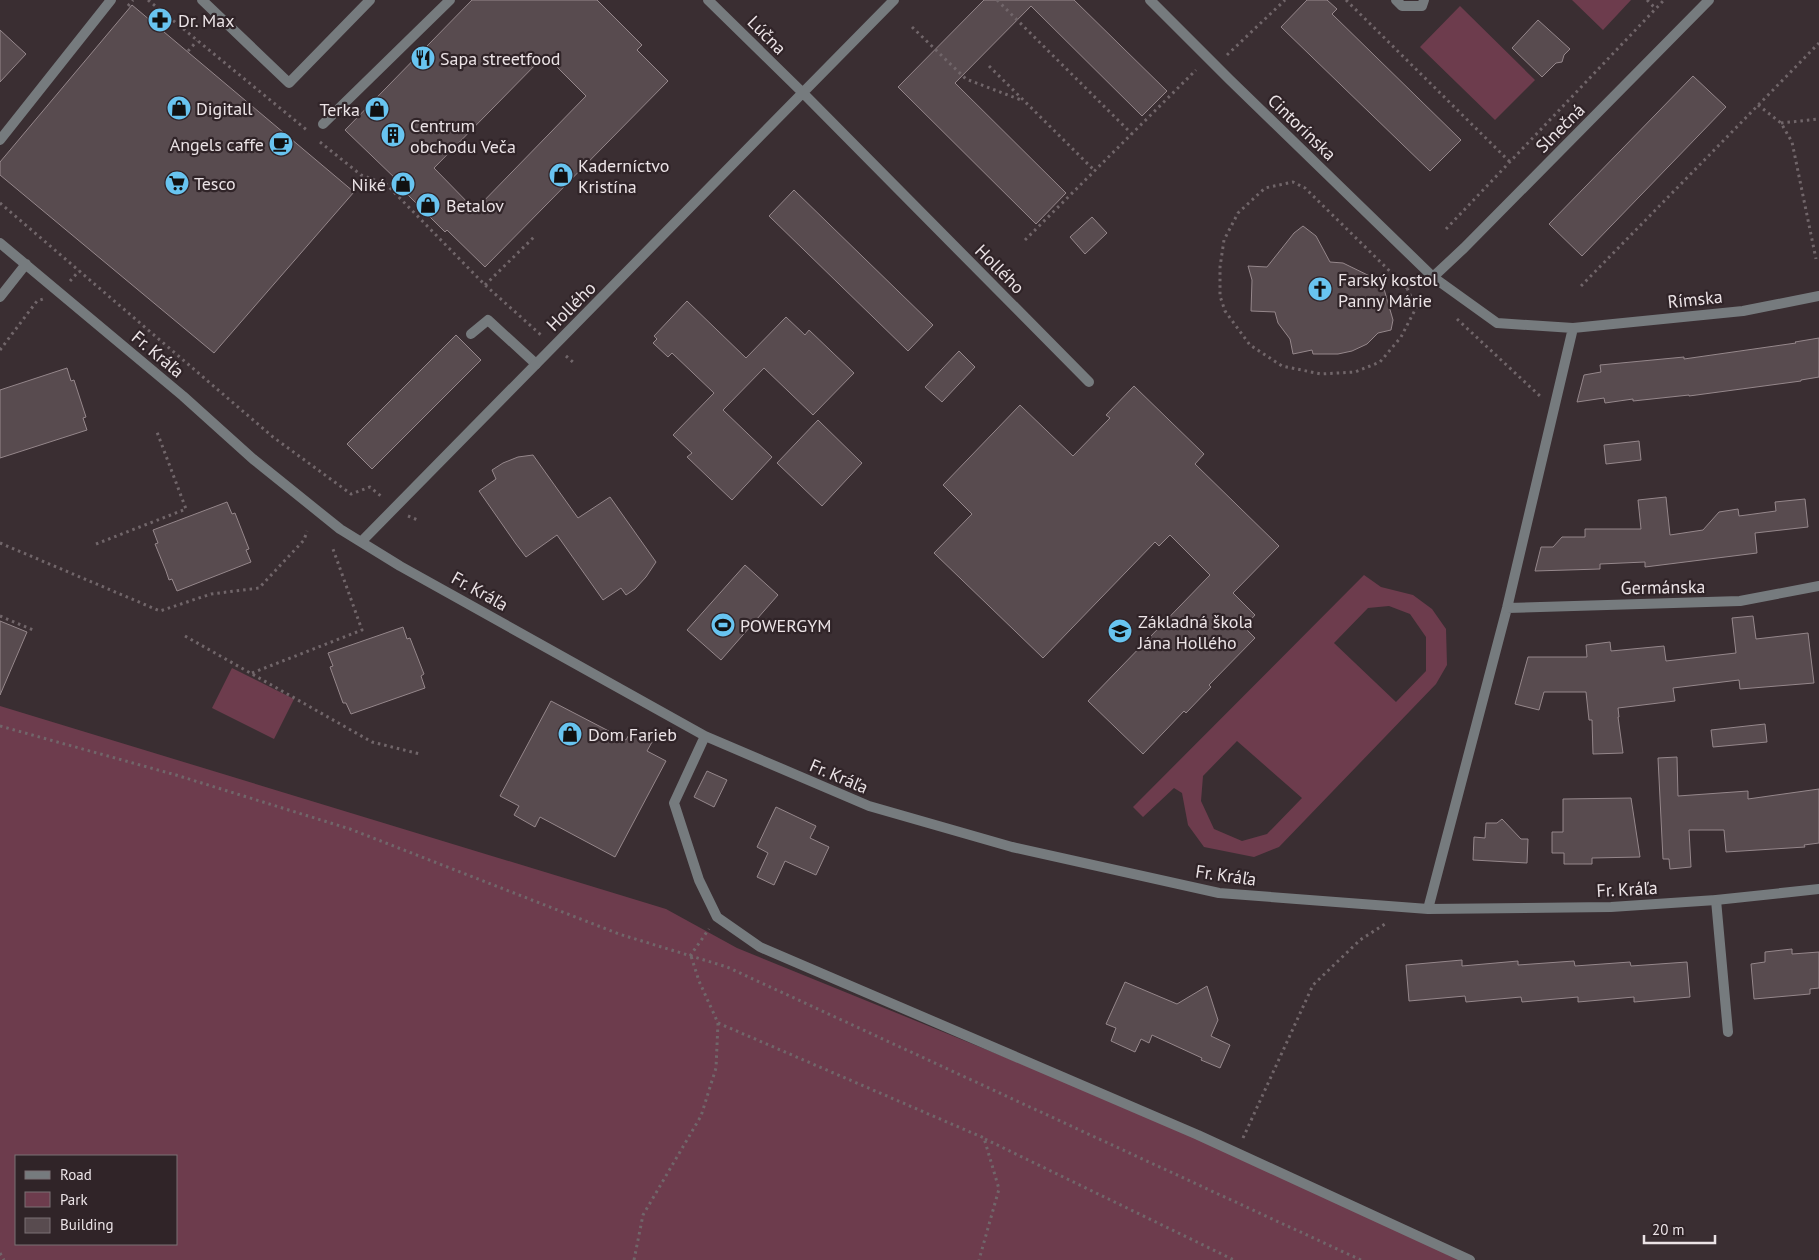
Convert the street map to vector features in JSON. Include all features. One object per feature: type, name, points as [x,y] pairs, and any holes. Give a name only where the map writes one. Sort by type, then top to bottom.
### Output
[{"type":"street","points":[[0,140],[111,0]]},
{"type":"street","points":[[202,0],[289,82],[370,0]]},
{"type":"street","points":[[323,124],[450,0]]},
{"type":"street","name":"Lúčna","points":[[708,0],[804,94]]},
{"type":"street","name":"Hollého","points":[[362,541],[804,94],[894,0]]},
{"type":"street","name":"Cintorínska","points":[[1150,0],[1237,87],[1433,276],[1497,322],[1574,328]]},
{"type":"street","points":[[1396,0],[1402,6],[1422,6],[1424,0]]},
{"type":"street","name":"Slnečná","points":[[1433,276],[1464,248],[1709,0]]},
{"type":"street","name":"Hollého","points":[[804,94],[1089,382]]},
{"type":"street","name":"Fr. Kráľa","points":[[0,243],[183,396],[253,459],[340,529],[400,566],[705,736],[869,806],[1012,847],[1219,893],[1428,909],[1611,907],[1716,900],[1819,889]]},
{"type":"street","points":[[0,297],[26,264]]},
{"type":"street","name":"Rímska","points":[[1574,328],[1743,311],[1819,296]]},
{"type":"street","points":[[471,334],[488,320],[536,364]]},
{"type":"street","points":[[1428,909],[1507,608],[1574,328]]},
{"type":"street","name":"Germánska","points":[[1507,608],[1740,602],[1819,586]]},
{"type":"street","points":[[705,736],[674,803],[699,880],[717,917],[760,947],[1236,1153],[1470,1260]]},
{"type":"street","points":[[1716,900],[1728,1032]]},
{"type":"path","points":[[148,0],[312,135]]},
{"type":"path","points":[[997,0],[1132,134]]},
{"type":"path","points":[[1226,56],[1284,0]]},
{"type":"path","points":[[1346,0],[1510,162]]},
{"type":"path","points":[[1647,0],[1656,9]]},
{"type":"path","points":[[1446,229],[1664,0]]},
{"type":"path","points":[[912,27],[966,79],[1024,101]]},
{"type":"path","points":[[188,51],[197,41]]},
{"type":"path","points":[[1581,286],[1819,42]]},
{"type":"path","points":[[989,66],[1095,171]]},
{"type":"path","points":[[1025,240],[1198,68]]},
{"type":"path","points":[[1758,105],[1781,124],[1792,142],[1816,259]]},
{"type":"path","points":[[1781,124],[1819,119]]},
{"type":"path","points":[[319,141],[361,175],[386,184],[485,285],[544,337]]},
{"type":"path","points":[[1293,182],[1305,188],[1407,288],[1416,308],[1401,338],[1380,362],[1355,372],[1321,374],[1282,366],[1250,345],[1225,311],[1220,296],[1220,268],[1224,240],[1238,213],[1265,188],[1293,182]]},
{"type":"path","points":[[0,203],[273,437],[351,494],[370,487],[385,500]]},
{"type":"path","points":[[485,285],[535,236]]},
{"type":"path","points":[[0,350],[37,301],[59,293],[79,271]]},
{"type":"path","points":[[1407,288],[1433,276]]},
{"type":"path","points":[[1457,319],[1541,398]]},
{"type":"path","points":[[96,544],[186,509],[157,432]]},
{"type":"path","points":[[0,543],[160,610],[211,594],[259,588],[304,540],[307,531]]},
{"type":"path","points":[[251,673],[362,630],[334,549]]},
{"type":"path","points":[[0,616],[33,630]]},
{"type":"path","points":[[185,636],[372,742],[420,754]]},
{"type":"path","points":[[0,726],[176,775],[350,829],[619,934],[736,972],[1361,1260]]},
{"type":"path","points":[[1236,1153],[1313,986],[1360,940],[1386,923],[1405,907]]},
{"type":"path","points":[[690,956],[717,917]]},
{"type":"path","points":[[634,1260],[643,1215],[701,1116],[716,1068],[718,1023],[690,956]]},
{"type":"path","points":[[718,1023],[984,1138],[1234,1260]]},
{"type":"path","points":[[979,1260],[999,1189],[984,1138]]},
{"type":"path","points":[[0,1253],[4,1260]]},
{"type":"green space","points":[[1572,0],[1631,0],[1603,30]]},
{"type":"green space","points":[[1460,6],[1535,80],[1495,120],[1420,47]]},
{"type":"green space","points":[[1364,575],[1381,587],[1413,595],[1432,609],[1446,629],[1447,665],[1436,684],[1279,847],[1254,857],[1204,847],[1188,825],[1182,793],[1174,788],[1143,817],[1133,807]],"holes":[[[1389,606],[1410,614],[1426,637],[1426,671],[1396,702],[1334,643],[1368,608]],[[1237,741],[1302,798],[1267,834],[1242,841],[1214,829],[1201,801],[1203,776]]]},
{"type":"green space","points":[[232,668],[294,699],[274,739],[212,708]]},
{"type":"green space","points":[[0,706],[666,909],[737,948],[1265,1163],[1473,1260],[0,1260]]},
{"type":"building","name":"Centrum obchodu Veča","points":[[472,0],[597,0],[642,45],[637,50],[668,81],[485,267],[447,230],[445,232],[397,184],[399,182],[345,130]],"holes":[[[545,55],[586,96],[475,210],[434,168]]]},
{"type":"building","points":[[984,0],[1074,0],[1167,91],[1142,116],[1031,6],[955,83],[1066,193],[1036,224],[898,87]]},
{"type":"building","points":[[1307,0],[1327,0],[1337,9],[1332,14],[1461,140],[1430,171],[1281,27]]},
{"type":"building","name":"Tesco","points":[[132,5],[354,192],[214,353],[0,175],[0,162]]},
{"type":"building","points":[[1538,20],[1570,49],[1564,55],[1562,62],[1556,63],[1542,77],[1512,48]]},
{"type":"building","points":[[0,30],[26,54],[0,82]]},
{"type":"building","points":[[1693,76],[1726,107],[1582,256],[1549,224]]},
{"type":"building","points":[[794,190],[933,325],[908,351],[769,216]]},
{"type":"building","points":[[1092,217],[1107,233],[1085,254],[1070,237]]},
{"type":"building","name":"Farský kostol Panny Márie","points":[[1303,226],[1316,236],[1330,262],[1343,263],[1382,282],[1393,320],[1391,330],[1378,333],[1367,344],[1352,351],[1338,354],[1313,354],[1312,350],[1293,354],[1290,339],[1278,323],[1275,312],[1251,311],[1252,280],[1248,266],[1267,267],[1294,233]]},
{"type":"building","points":[[687,301],[746,358],[786,317],[805,335],[809,330],[854,373],[813,415],[764,368],[723,410],[772,457],[732,500],[687,457],[692,453],[673,435],[714,393],[672,353],[668,357],[653,343],[657,339],[654,336]]},
{"type":"building","points":[[456,335],[481,360],[372,469],[347,444]]},
{"type":"building","points":[[1819,338],[1819,377],[1689,396],[1633,401],[1633,399],[1605,403],[1604,398],[1577,402],[1584,375],[1601,372],[1600,365],[1684,357],[1684,359]]},
{"type":"building","points":[[959,351],[975,367],[942,402],[925,387]]},
{"type":"building","points":[[67,368],[71,381],[74,380],[86,417],[83,418],[87,430],[0,458],[0,390]]},
{"type":"building","points":[[1134,386],[1204,454],[1195,464],[1279,546],[1233,593],[1255,615],[1244,627],[1255,638],[1209,685],[1211,687],[1186,713],[1184,711],[1143,754],[1088,701],[1210,575],[1170,535],[1159,546],[1155,542],[1043,658],[934,553],[972,514],[943,485],[1020,405],[1073,456],[1110,418],[1106,415]]},
{"type":"building","points":[[818,420],[862,463],[822,506],[777,463]]},
{"type":"building","points":[[1639,441],[1641,460],[1606,464],[1604,445]]},
{"type":"building","points":[[533,455],[578,518],[610,497],[656,562],[635,589],[626,595],[621,588],[603,600],[557,535],[526,557],[516,544],[479,491],[496,479],[492,470],[518,457]]},
{"type":"building","points":[[1666,497],[1670,535],[1703,530],[1719,512],[1738,509],[1739,516],[1776,511],[1775,502],[1805,499],[1808,527],[1755,533],[1757,553],[1645,567],[1645,562],[1600,564],[1600,569],[1535,571],[1541,547],[1553,547],[1562,537],[1585,537],[1585,529],[1641,529],[1638,500]]},
{"type":"building","points":[[227,502],[232,514],[235,513],[249,549],[246,550],[251,562],[177,591],[172,579],[169,580],[155,544],[158,543],[153,530]]},
{"type":"building","points":[[745,565],[778,595],[721,660],[687,630]]},
{"type":"building","points":[[1753,616],[1756,639],[1808,633],[1814,683],[1740,689],[1739,680],[1673,688],[1675,701],[1618,708],[1623,753],[1593,754],[1592,720],[1589,720],[1586,692],[1544,692],[1539,710],[1515,704],[1528,657],[1587,657],[1586,645],[1610,642],[1611,651],[1664,646],[1666,661],[1736,653],[1732,618]]},
{"type":"building","points":[[0,621],[27,632],[0,695]]},
{"type":"building","points":[[403,627],[407,639],[410,638],[424,674],[421,676],[425,688],[351,714],[346,703],[343,703],[330,667],[333,666],[328,653]]},
{"type":"building","points":[[551,701],[626,740],[631,731],[652,742],[647,751],[666,761],[615,857],[540,817],[535,827],[514,815],[519,806],[500,796]]},
{"type":"building","points":[[1765,724],[1767,742],[1713,747],[1711,730]]},
{"type":"building","points":[[1677,757],[1678,796],[1748,791],[1748,799],[1819,789],[1819,843],[1804,845],[1805,847],[1726,852],[1724,830],[1689,830],[1691,867],[1670,869],[1669,859],[1663,859],[1658,758]]},
{"type":"building","points":[[707,771],[727,780],[714,807],[694,797]]},
{"type":"building","points":[[1631,798],[1640,857],[1592,858],[1592,864],[1564,864],[1564,853],[1552,853],[1552,832],[1563,832],[1563,799]]},
{"type":"building","points":[[776,807],[816,826],[810,838],[829,847],[816,875],[785,861],[774,885],[757,877],[768,853],[757,847]]},
{"type":"building","points":[[1502,819],[1521,839],[1528,839],[1527,863],[1473,860],[1474,837],[1485,838],[1486,823],[1497,823]]},
{"type":"building","points":[[1792,949],[1792,954],[1819,952],[1819,988],[1810,989],[1810,994],[1754,999],[1751,964],[1765,962],[1765,952]]},
{"type":"building","points":[[1462,960],[1462,966],[1518,961],[1518,965],[1574,961],[1575,966],[1630,962],[1631,966],[1687,962],[1690,997],[1634,1002],[1634,997],[1578,1002],[1578,997],[1522,1002],[1521,997],[1466,1002],[1465,996],[1409,1001],[1406,965]]},
{"type":"building","points":[[1125,982],[1177,1004],[1207,986],[1218,1020],[1211,1036],[1230,1045],[1220,1068],[1152,1035],[1149,1043],[1141,1039],[1135,1052],[1111,1041],[1116,1028],[1106,1024]]},
{"type":"place","name":"Dr. Max","points":[[160,20]]},
{"type":"place","name":"Sapa streetfood","points":[[423,58]]},
{"type":"place","name":"Digitall","points":[[179,108]]},
{"type":"place","name":"Terka","points":[[377,109]]},
{"type":"place","name":"Centrum obchodu Veča","points":[[393,135]]},
{"type":"place","name":"Angels caffe","points":[[281,144]]},
{"type":"place","name":"Kaderníctvo Kristína","points":[[561,175]]},
{"type":"place","name":"Tesco","points":[[177,183]]},
{"type":"place","name":"Niké","points":[[403,184]]},
{"type":"place","name":"Betalov","points":[[428,205]]},
{"type":"place","name":"Farský kostol Panny Márie","points":[[1320,289]]},
{"type":"place","name":"POWERGYM","points":[[723,625]]},
{"type":"place","name":"Základná škola Jána Hollého","points":[[1120,631]]},
{"type":"place","name":"Dom Farieb","points":[[570,734]]}]
